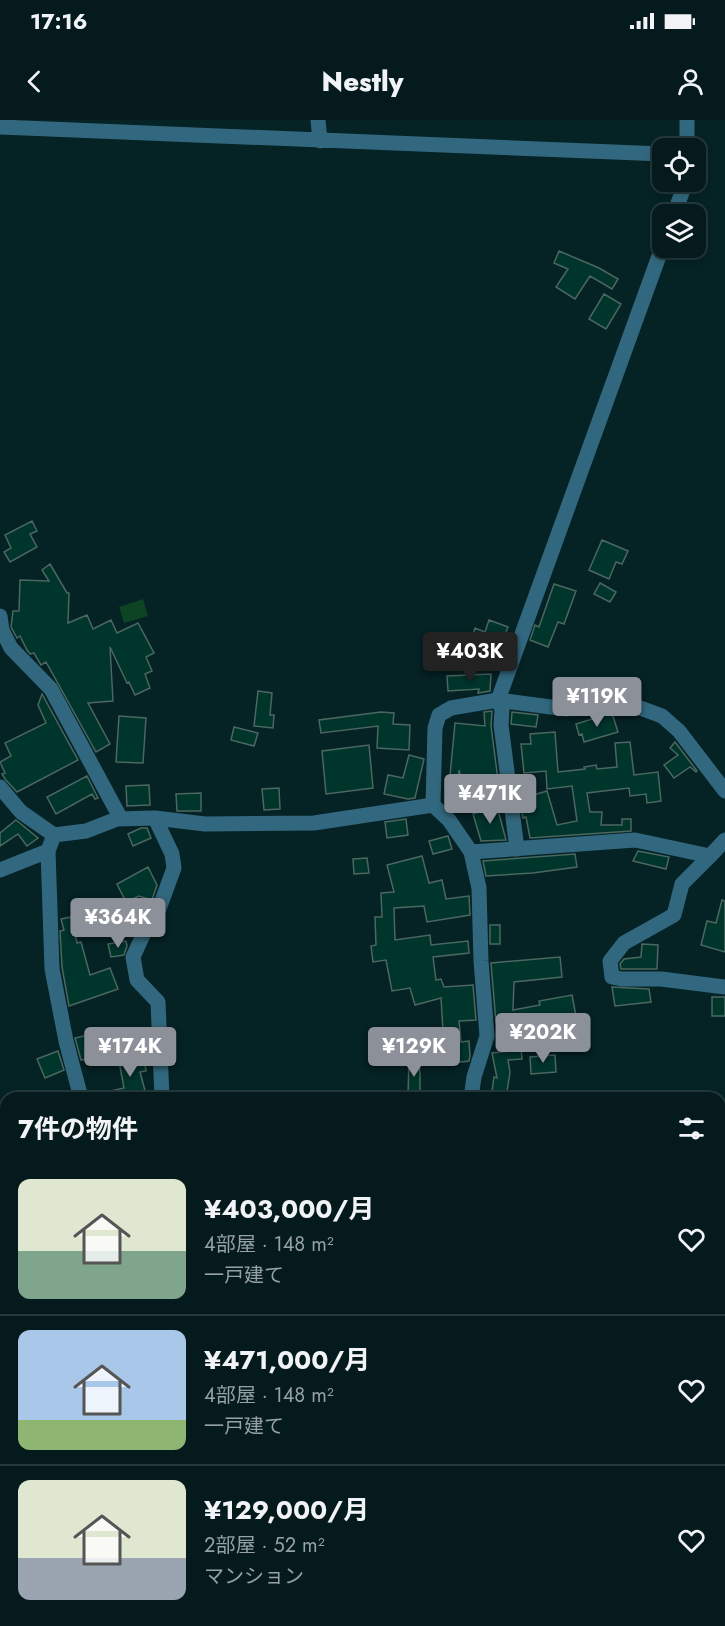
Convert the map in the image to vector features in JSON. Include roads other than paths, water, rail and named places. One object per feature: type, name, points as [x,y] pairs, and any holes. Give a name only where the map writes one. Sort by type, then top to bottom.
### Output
[{"type":"street","points":[[318,120],[320,141]]},
{"type":"street","points":[[687,120],[687,138]]},
{"type":"street","points":[[0,127],[652,154]]},
{"type":"street","points":[[517,849],[502,736],[502,709],[498,700],[658,258]]},
{"type":"street","points":[[0,616],[2,630],[11,648],[51,689],[121,819]]},
{"type":"street","points":[[433,805],[435,728],[439,715],[451,708],[498,700],[566,710],[624,702],[662,716],[679,731],[725,791]]},
{"type":"street","points":[[0,787],[21,812],[54,835],[86,831],[121,819],[155,818],[215,824],[314,823],[433,805]]},
{"type":"street","points":[[433,805],[450,820],[471,852],[479,888],[488,1036],[474,1077],[472,1092]]},
{"type":"street","points":[[155,818],[172,854],[174,868],[159,909],[133,957],[137,980],[158,1002],[162,1092]]},
{"type":"street","points":[[54,835],[48,850],[52,969],[66,1041],[79,1092]]},
{"type":"street","points":[[471,852],[635,840],[710,856]]},
{"type":"street","points":[[725,840],[682,884],[674,915],[624,943],[610,961],[612,977],[661,979],[725,987]]},
{"type":"street","points":[[0,870],[48,850]]}]
